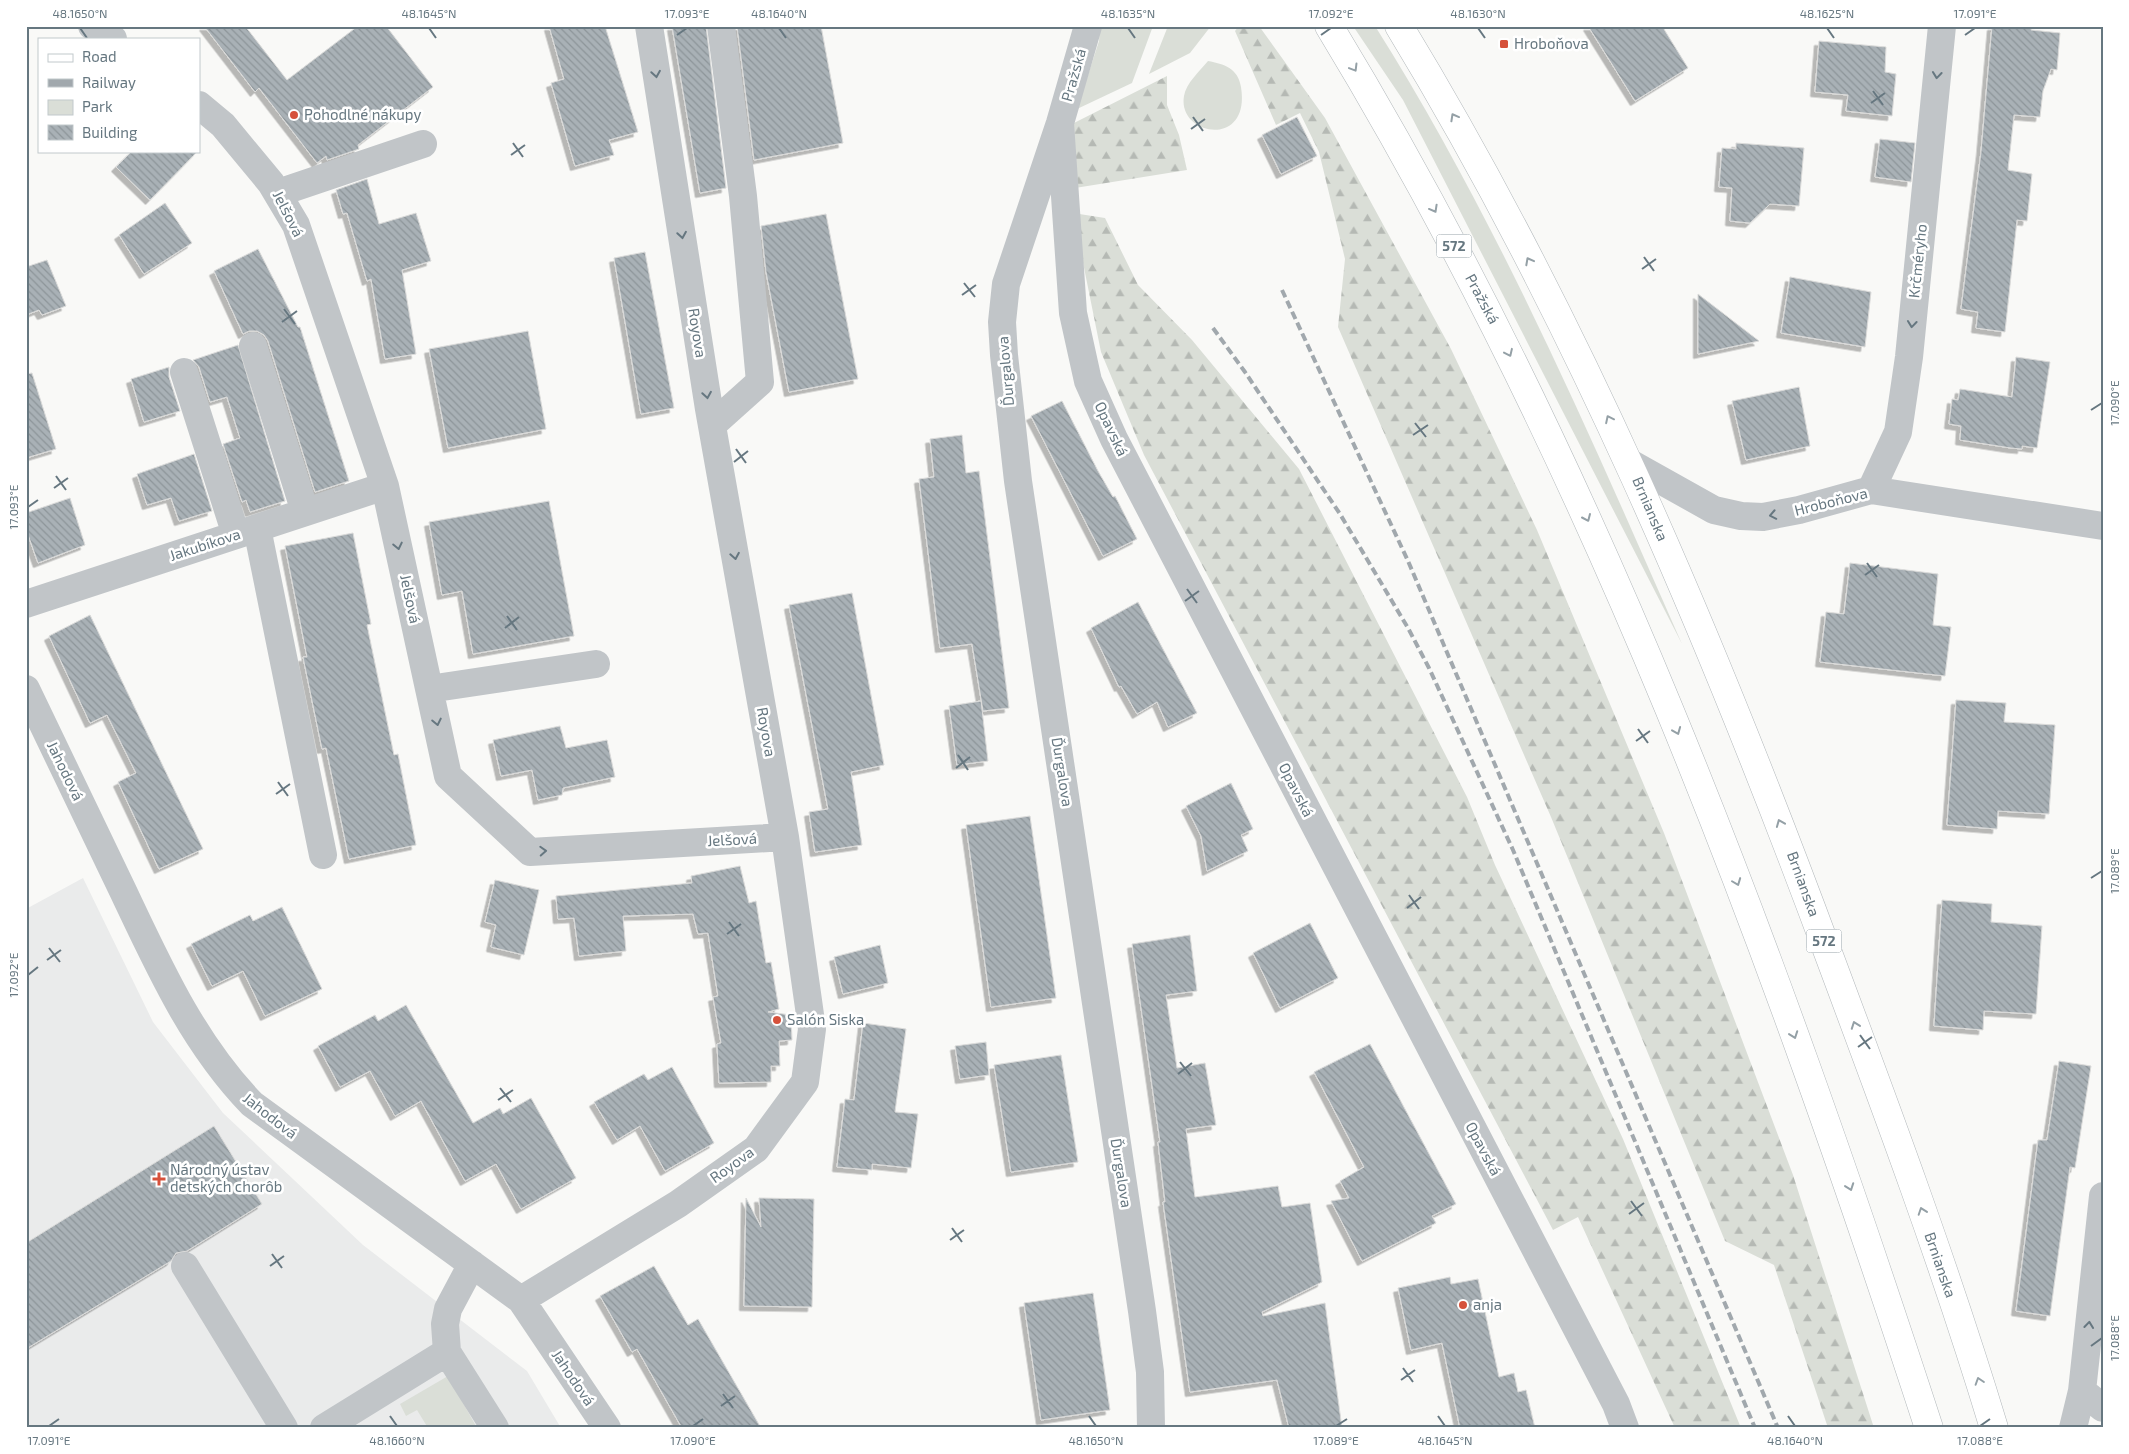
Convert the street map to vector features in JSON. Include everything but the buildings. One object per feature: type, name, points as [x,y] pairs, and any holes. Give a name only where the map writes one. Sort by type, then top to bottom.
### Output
[{"type":"main road","name":"Pražská","points":[[1329,26],[1373,99],[1487,308],[1566,473],[1660,686],[1734,873],[1852,1194],[1929,1428]]},
{"type":"main road","name":"572","points":[[1399,26],[1458,124],[1552,304],[1630,463]]},
{"type":"main road","name":"Brnianska","points":[[1630,463],[1717,668],[1790,849],[1907,1167],[1994,1428]]},
{"type":"street","points":[[92,26],[111,38]]},
{"type":"street","name":"Royova","points":[[521,1300],[678,1204],[756,1149],[805,1082],[812,1029],[785,837],[712,425],[648,26]]},
{"type":"street","points":[[712,425],[760,382],[743,196],[721,26]]},
{"type":"street","name":"Pražská","points":[[1060,123],[1088,26]]},
{"type":"street","name":"Krčméryho","points":[[1871,490],[1898,432],[1901,413],[1909,357],[1942,26]]},
{"type":"street","name":"Jelšová","points":[[200,106],[224,125],[278,193],[296,225],[385,486],[448,776],[530,852],[785,837]]},
{"type":"street","name":"Ďurgalova","points":[[1060,123],[1006,284],[1002,322],[1004,355],[1018,481],[1142,1311],[1150,1372],[1151,1428]]},
{"type":"street","name":"Opavská","points":[[1060,123],[1073,313],[1088,381],[1114,440],[1616,1404],[1625,1428]]},
{"type":"street","points":[[278,193],[423,144]]},
{"type":"street","points":[[253,346],[306,512]]},
{"type":"street","points":[[184,372],[246,531],[323,855]]},
{"type":"street","name":"Hroboňova","points":[[1630,463],[1714,510],[1741,516],[1763,517],[1790,512],[1871,490],[2103,526]]},
{"type":"street","name":"Jakubíkova","points":[[26,604],[385,486]]},
{"type":"street","points":[[430,689],[596,664]]},
{"type":"street","name":"Jahodová","points":[[26,689],[164,976],[205,1048],[228,1080],[252,1104],[521,1300],[607,1428]]},
{"type":"street","points":[[2073,1428],[2093,1399],[2103,1196]]},
{"type":"street","points":[[472,1264],[448,1309],[445,1324],[447,1352],[495,1428]]},
{"type":"street","points":[[185,1266],[284,1428]]},
{"type":"street","points":[[324,1428],[447,1352]]},
{"type":"shaded area","name":"Národný ústav detských chorôb","points":[[83,878],[153,1022],[223,1113],[363,1245],[527,1371],[561,1428],[26,1428],[26,909]]},
{"type":"green space","points":[[1100,26],[1153,26],[1132,83],[1077,109],[1099,41]]},
{"type":"green space","points":[[1168,26],[1211,26],[1190,53],[1149,74]]},
{"type":"green space","points":[[1239,26],[1259,26],[1325,118],[1451,349],[1537,530],[1664,833],[1793,1175],[1874,1428],[1828,1428],[1774,1265],[1725,1241],[1551,817],[1338,327],[1345,259],[1319,152],[1300,113],[1276,125],[1235,31]]},
{"type":"green space","points":[[1353,26],[1375,26],[1420,100],[1462,175],[1540,329],[1682,644],[1403,100]]},
{"type":"green space","points":[[1208,61],[1225,66],[1233,71],[1237,75],[1241,87],[1241,107],[1235,120],[1226,128],[1214,130],[1202,127],[1191,120],[1185,110],[1184,96],[1187,86]]},
{"type":"green space","points":[[1167,76],[1167,105],[1179,135],[1187,170],[1075,188],[1072,124]]},
{"type":"green space","points":[[1073,213],[1105,218],[1138,285],[1192,340],[1299,469],[1467,797],[1495,865],[1623,1139],[1741,1428],[1675,1428],[1578,1217],[1553,1230],[1144,455],[1101,352]]},
{"type":"green space","points":[[448,1376],[477,1428],[428,1428],[417,1410],[406,1416],[400,1404]]},
{"type":"railway","points":[[1282,290],[1408,561],[1778,1428]]},
{"type":"railway","points":[[1213,328],[1245,372],[1340,514],[1408,628],[1429,668],[1513,850],[1755,1428]]},
{"type":"place","name":"Hroboňova","points":[[1504,44]]},
{"type":"place","name":"Pohodlné nákupy","points":[[294,115]]},
{"type":"place","name":"Salón Siska","points":[[777,1020]]},
{"type":"place","name":"Národný ústav detských chorôb","points":[[159,1179]]},
{"type":"place","name":"anja","points":[[1463,1305]]}]
